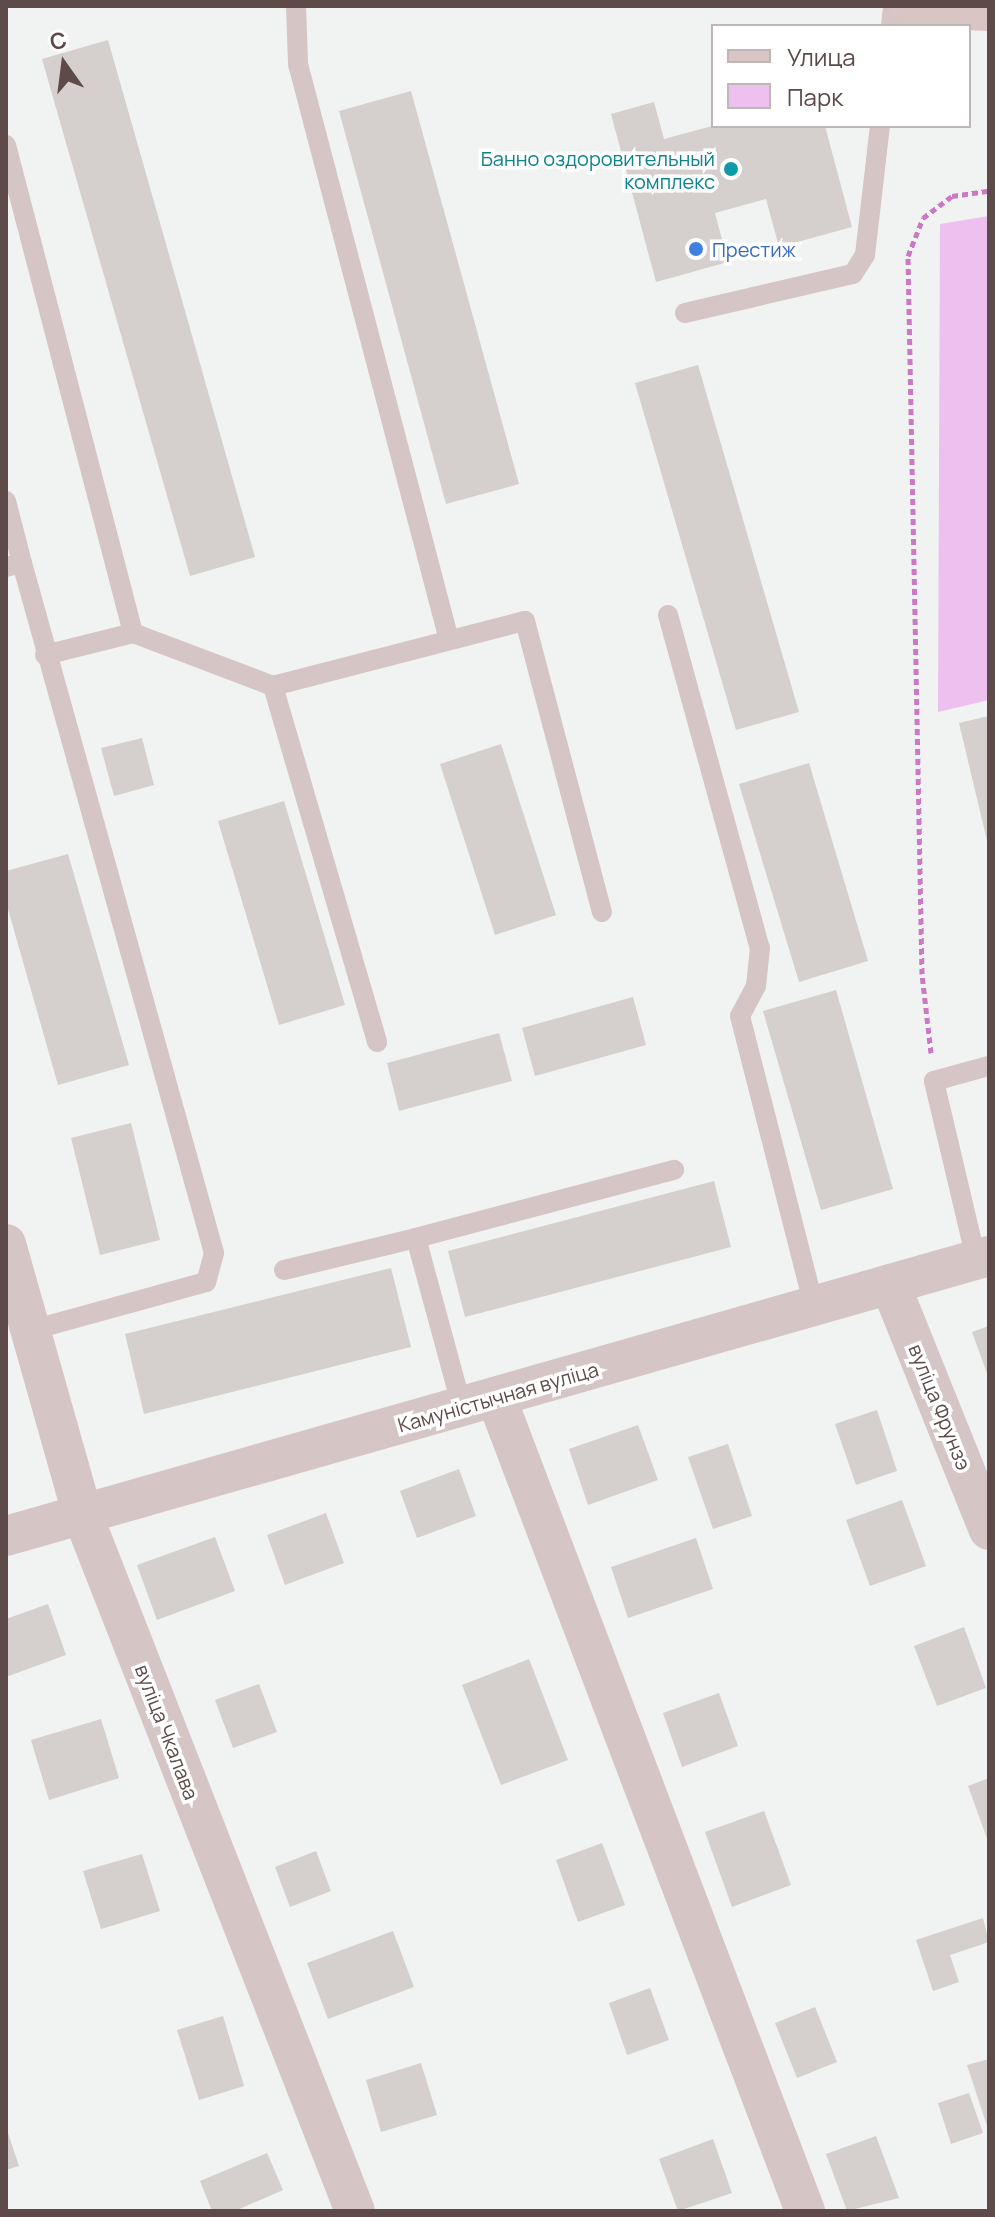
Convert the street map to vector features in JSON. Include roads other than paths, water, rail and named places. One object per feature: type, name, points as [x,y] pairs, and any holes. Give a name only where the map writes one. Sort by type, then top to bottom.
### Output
[{"type":"street","points":[[914,6],[989,9]]},
{"type":"street","name":"вуліца Чкалава","points":[[6,1244],[83,1516],[355,2211]]},
{"type":"street","name":"Камуністычная вуліца","points":[[6,1536],[982,1258]]},
{"type":"street","name":"вуліца Фрунзэ","points":[[890,1284],[989,1530]]},
{"type":"street","points":[[479,1402],[805,2211]]},
{"type":"lane","points":[[296,6],[298,64],[449,640]]},
{"type":"lane","points":[[685,313],[853,274],[865,255],[880,128]]},
{"type":"lane","points":[[6,145],[133,633]]},
{"type":"lane","points":[[6,501],[14,565],[45,655],[214,1253],[206,1282],[32,1330]]},
{"type":"lane","points":[[668,615],[760,948],[756,986],[740,1016],[814,1306]]},
{"type":"lane","points":[[45,655],[133,633],[273,686],[525,621],[602,912]]},
{"type":"lane","points":[[273,686],[377,1042]]},
{"type":"lane","points":[[982,1258],[934,1081],[989,1066]]},
{"type":"lane","points":[[284,1270],[674,1170]]},
{"type":"lane","points":[[416,1238],[479,1402]]},
{"type":"place","name":"Банно оздоровительный комплекс","points":[[731,169]]},
{"type":"place","name":"Престиж","points":[[696,249]]}]
